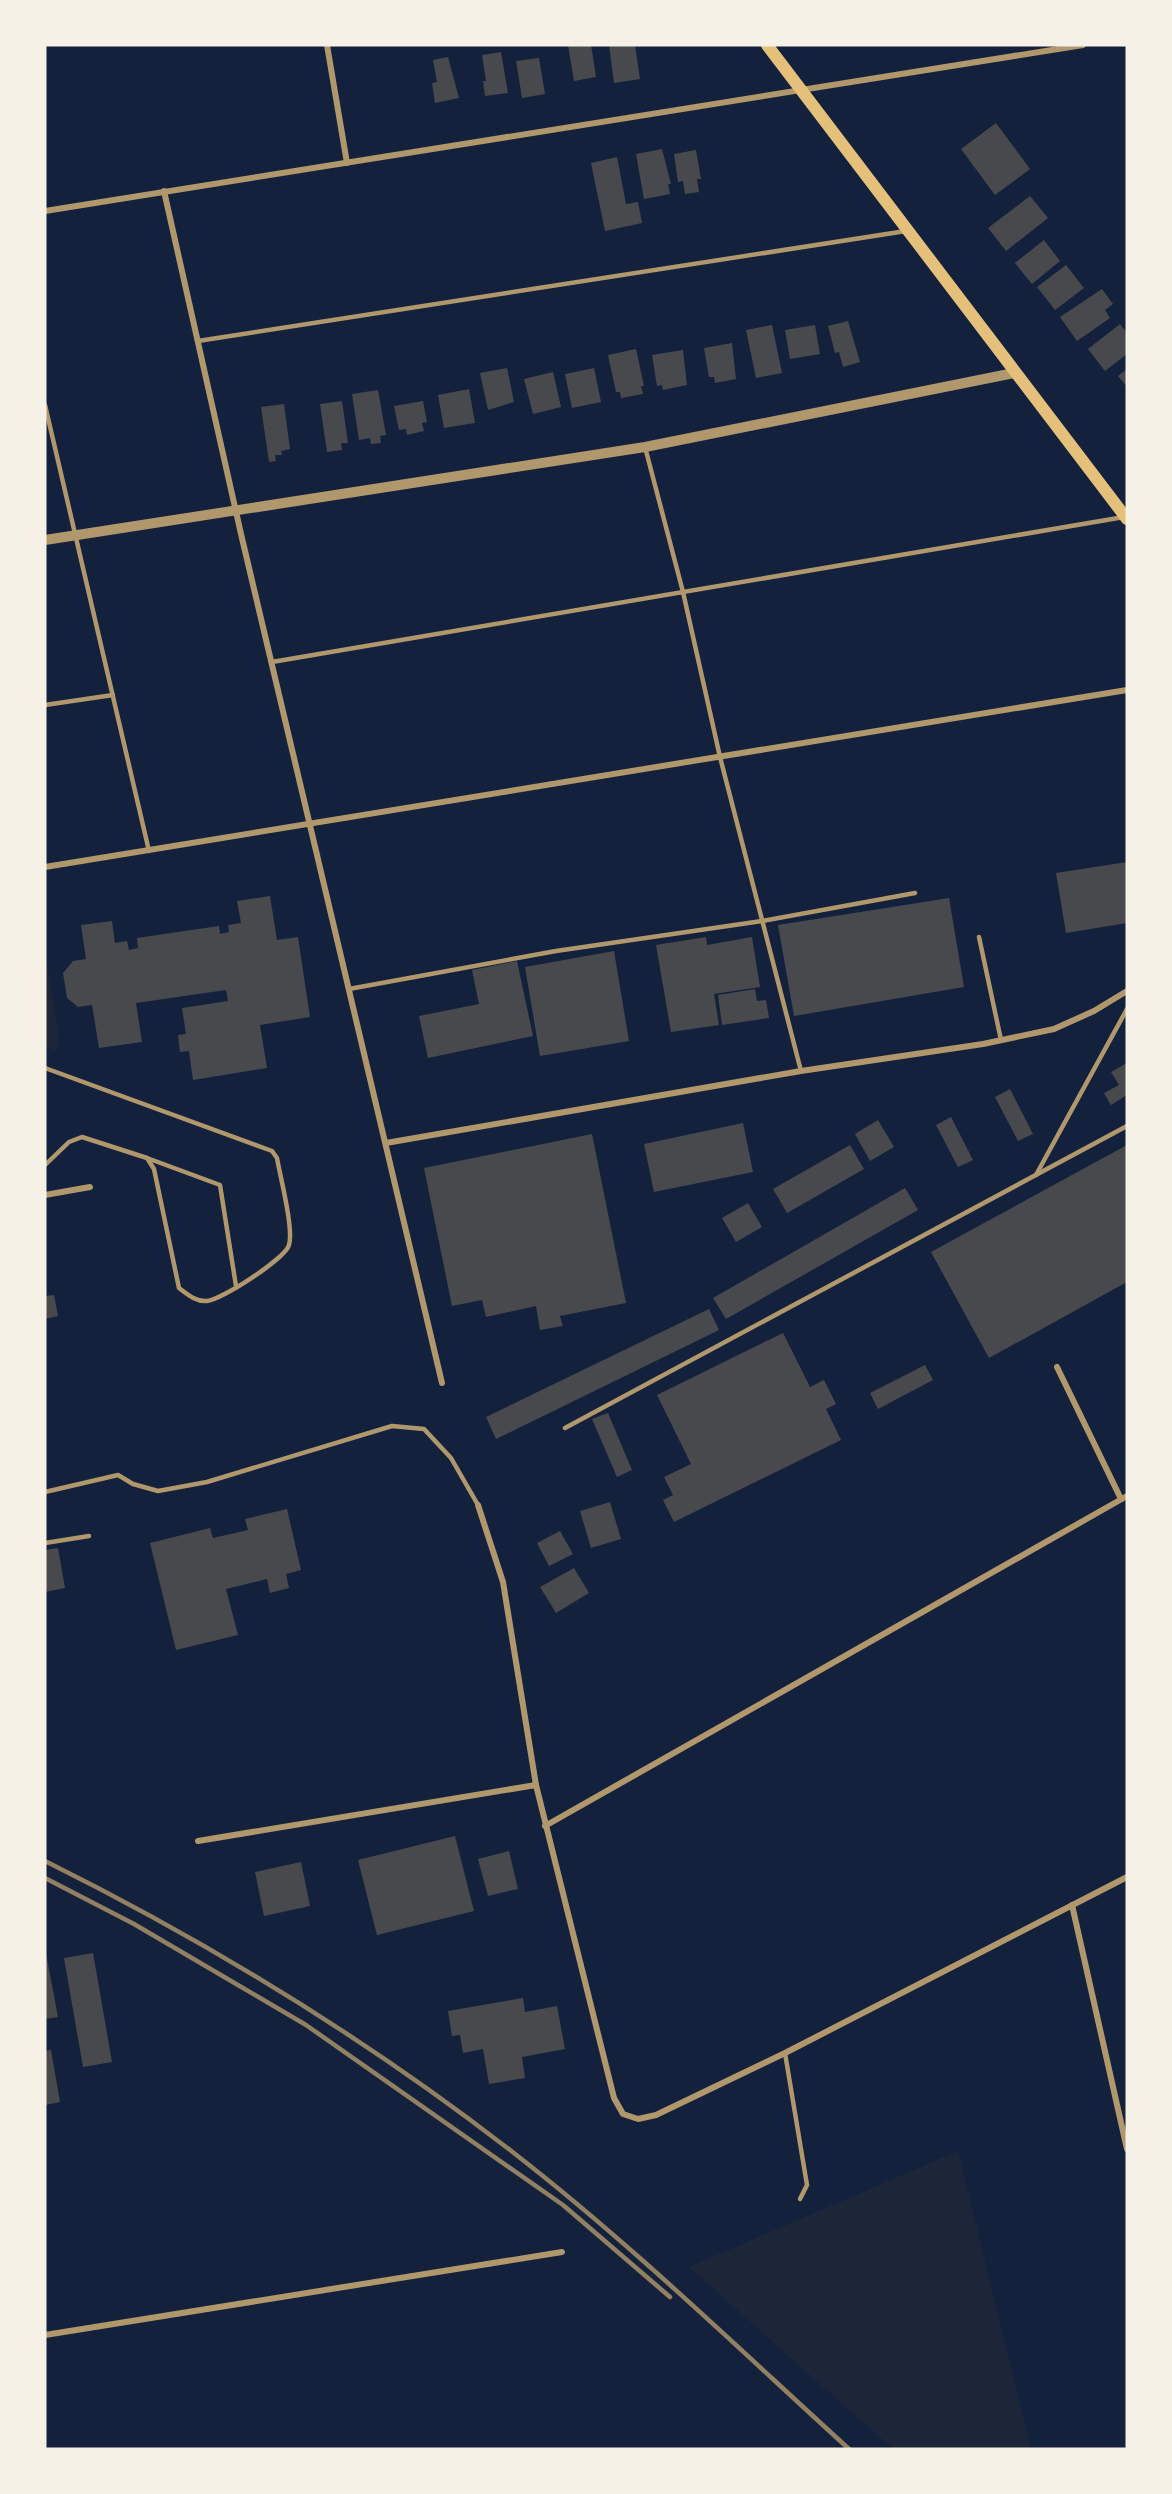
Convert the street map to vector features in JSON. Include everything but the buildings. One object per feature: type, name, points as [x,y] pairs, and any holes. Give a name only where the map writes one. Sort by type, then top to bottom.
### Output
[{"type":"main road","points":[[767,45],[1126,518]]},
{"type":"street","points":[[327,45],[347,163]]},
{"type":"street","points":[[45,211],[1083,45]]},
{"type":"street","points":[[164,191],[235,509],[442,1383]]},
{"type":"street","points":[[45,540],[645,447],[1014,373]]},
{"type":"street","points":[[45,867],[1127,690]]},
{"type":"street","points":[[386,1143],[801,1071],[1001,1040],[1054,1029],[1094,1011],[1127,991]]},
{"type":"street","points":[[45,1195],[90,1187]]},
{"type":"street","points":[[545,1826],[1124,1497],[1057,1367]]},
{"type":"street","points":[[478,1505],[486,1522],[507,1603],[525,1733],[545,1826],[614,2098],[623,2114],[631,2117],[656,2115],[785,2053],[1127,1877]]},
{"type":"street","points":[[198,1841],[536,1785]]},
{"type":"street","points":[[1072,1905],[1127,2149]]},
{"type":"street","points":[[45,2335],[562,2252]]},
{"type":"lane","points":[[198,341],[907,231]]},
{"type":"lane","points":[[45,405],[149,851]]},
{"type":"lane","points":[[645,447],[684,592],[720,757],[801,1071]]},
{"type":"lane","points":[[272,662],[1126,518]]},
{"type":"lane","points":[[45,705],[113,695]]},
{"type":"lane","points":[[349,989],[556,951],[762,921],[915,893]]},
{"type":"lane","points":[[979,937],[1001,1040]]},
{"type":"lane","points":[[1036,1174],[1127,1009]]},
{"type":"lane","points":[[45,1068],[272,1151],[279,1169],[290,1232],[289,1246],[277,1261],[218,1299],[205,1302],[192,1298],[179,1288],[154,1169],[147,1158]]},
{"type":"lane","points":[[565,1428],[1127,1125]]},
{"type":"lane","points":[[45,1165],[69,1142],[81,1137],[220,1185],[236,1286]]},
{"type":"lane","points":[[45,1492],[118,1475],[133,1484],[158,1491],[207,1482],[392,1426],[424,1429],[451,1458],[478,1505]]},
{"type":"lane","points":[[45,1544],[89,1536]]},
{"type":"lane","points":[[785,2053],[807,2185],[800,2199]]},
{"type":"shaded area","points":[[45,950],[59,1035],[56,1050],[45,1047]]},
{"type":"shaded area","points":[[958,2151],[1031,2449],[893,2449],[689,2267]]},
{"type":"railway","points":[[45,1861],[166,1925],[284,1994],[399,2069],[455,2109],[598,2221],[849,2449]]},
{"type":"railway","points":[[45,1878],[134,1924],[306,2025],[563,2205],[670,2297]]}]
